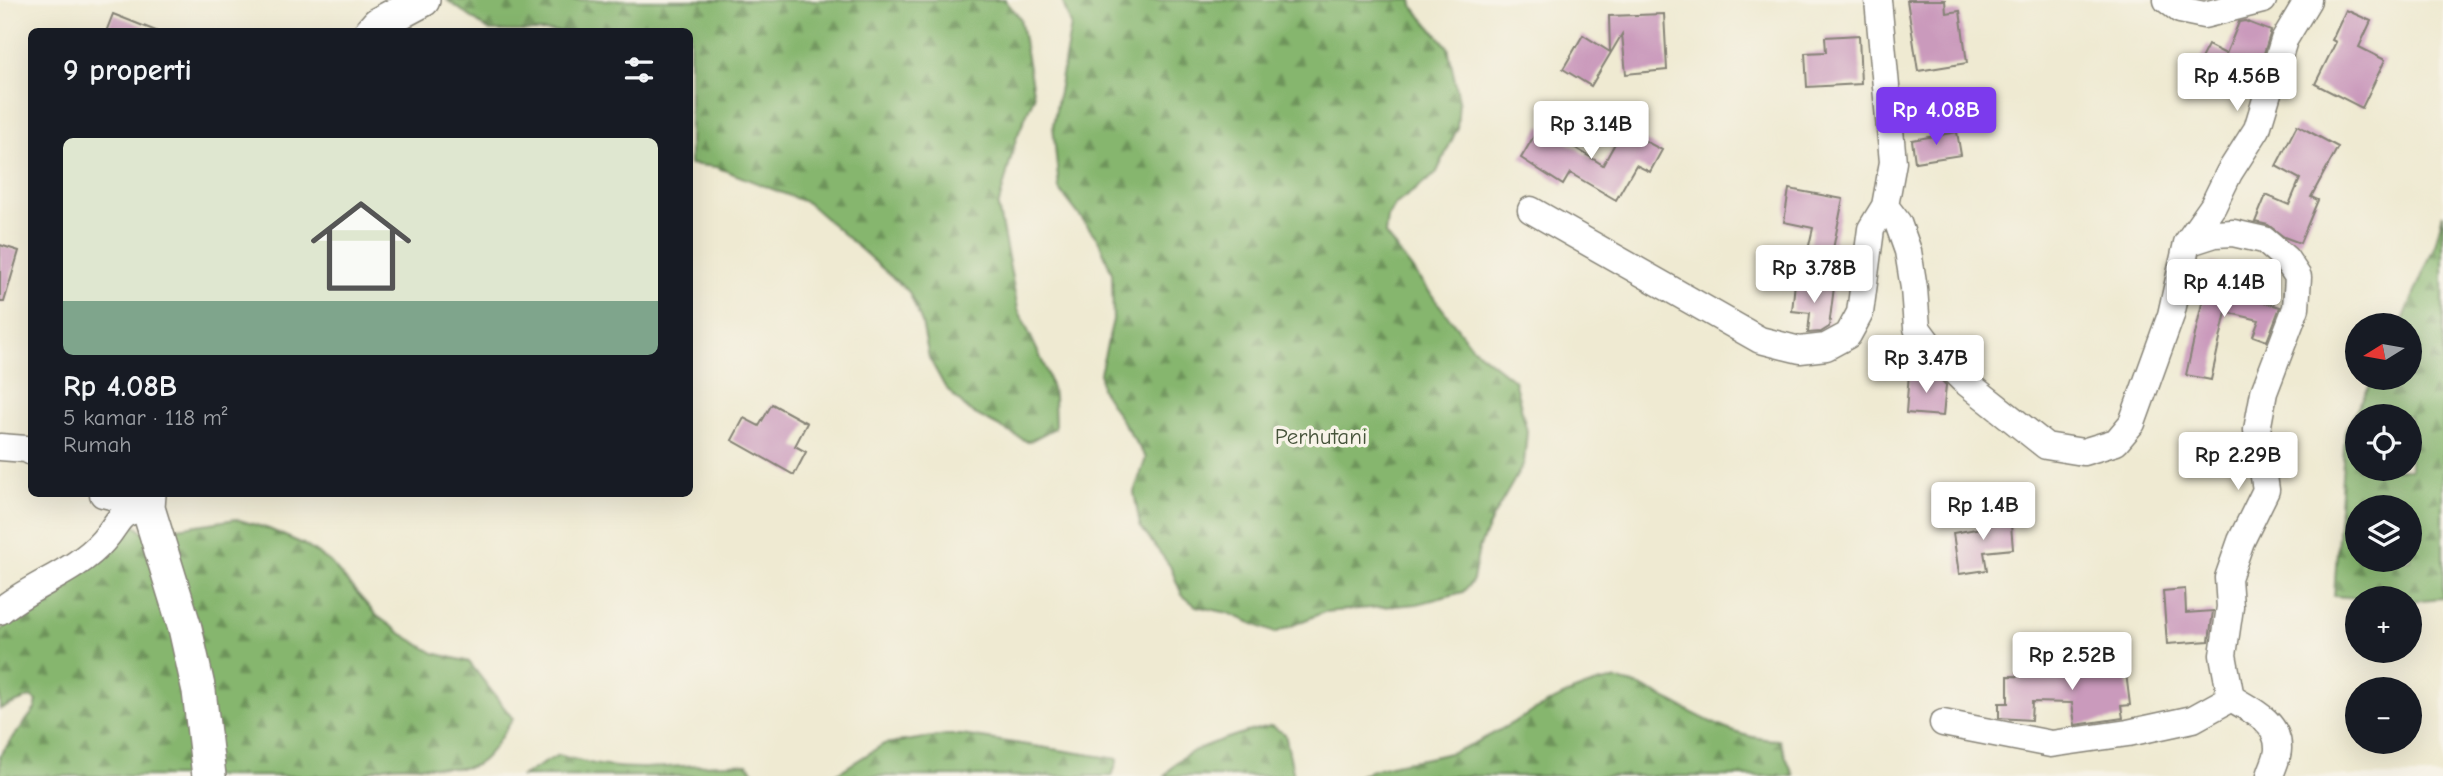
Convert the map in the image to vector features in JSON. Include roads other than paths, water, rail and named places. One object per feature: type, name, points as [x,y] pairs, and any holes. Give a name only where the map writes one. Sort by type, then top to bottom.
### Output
[{"type":"main road","points":[[374,28],[423,0]]},
{"type":"main road","points":[[144,498],[185,628],[194,666],[209,776]]},
{"type":"street","points":[[1531,210],[1760,340],[1800,350],[1826,347],[1848,335],[1860,313],[1871,229],[1885,206],[1893,162],[1878,0]]},
{"type":"street","points":[[2166,0],[2180,10],[2204,15],[2263,0]]},
{"type":"street","points":[[1885,206],[1898,223],[1908,251],[1917,328],[1934,351],[1963,380],[2046,446],[2083,452],[2116,442],[2132,423],[2171,315],[2188,243],[2213,206],[2257,129],[2284,40],[2308,0]]},
{"type":"street","points":[[2188,243],[2215,234],[2233,233],[2264,240],[2286,260],[2298,277],[2297,308],[2264,392],[2257,430],[2266,490],[2241,541],[2228,578],[2230,607],[2223,655],[2231,698],[2260,716],[2275,730],[2278,750],[2270,776]]},
{"type":"street","points":[[0,447],[28,450]]},
{"type":"street","points":[[116,497],[144,498]]},
{"type":"street","points":[[0,611],[83,558],[103,541],[122,515],[144,498]]},
{"type":"street","points":[[1943,723],[2051,744],[2128,733],[2193,719],[2231,698]]},
{"type":"park label","name":"Perhutani","points":[[1321,436]]}]
